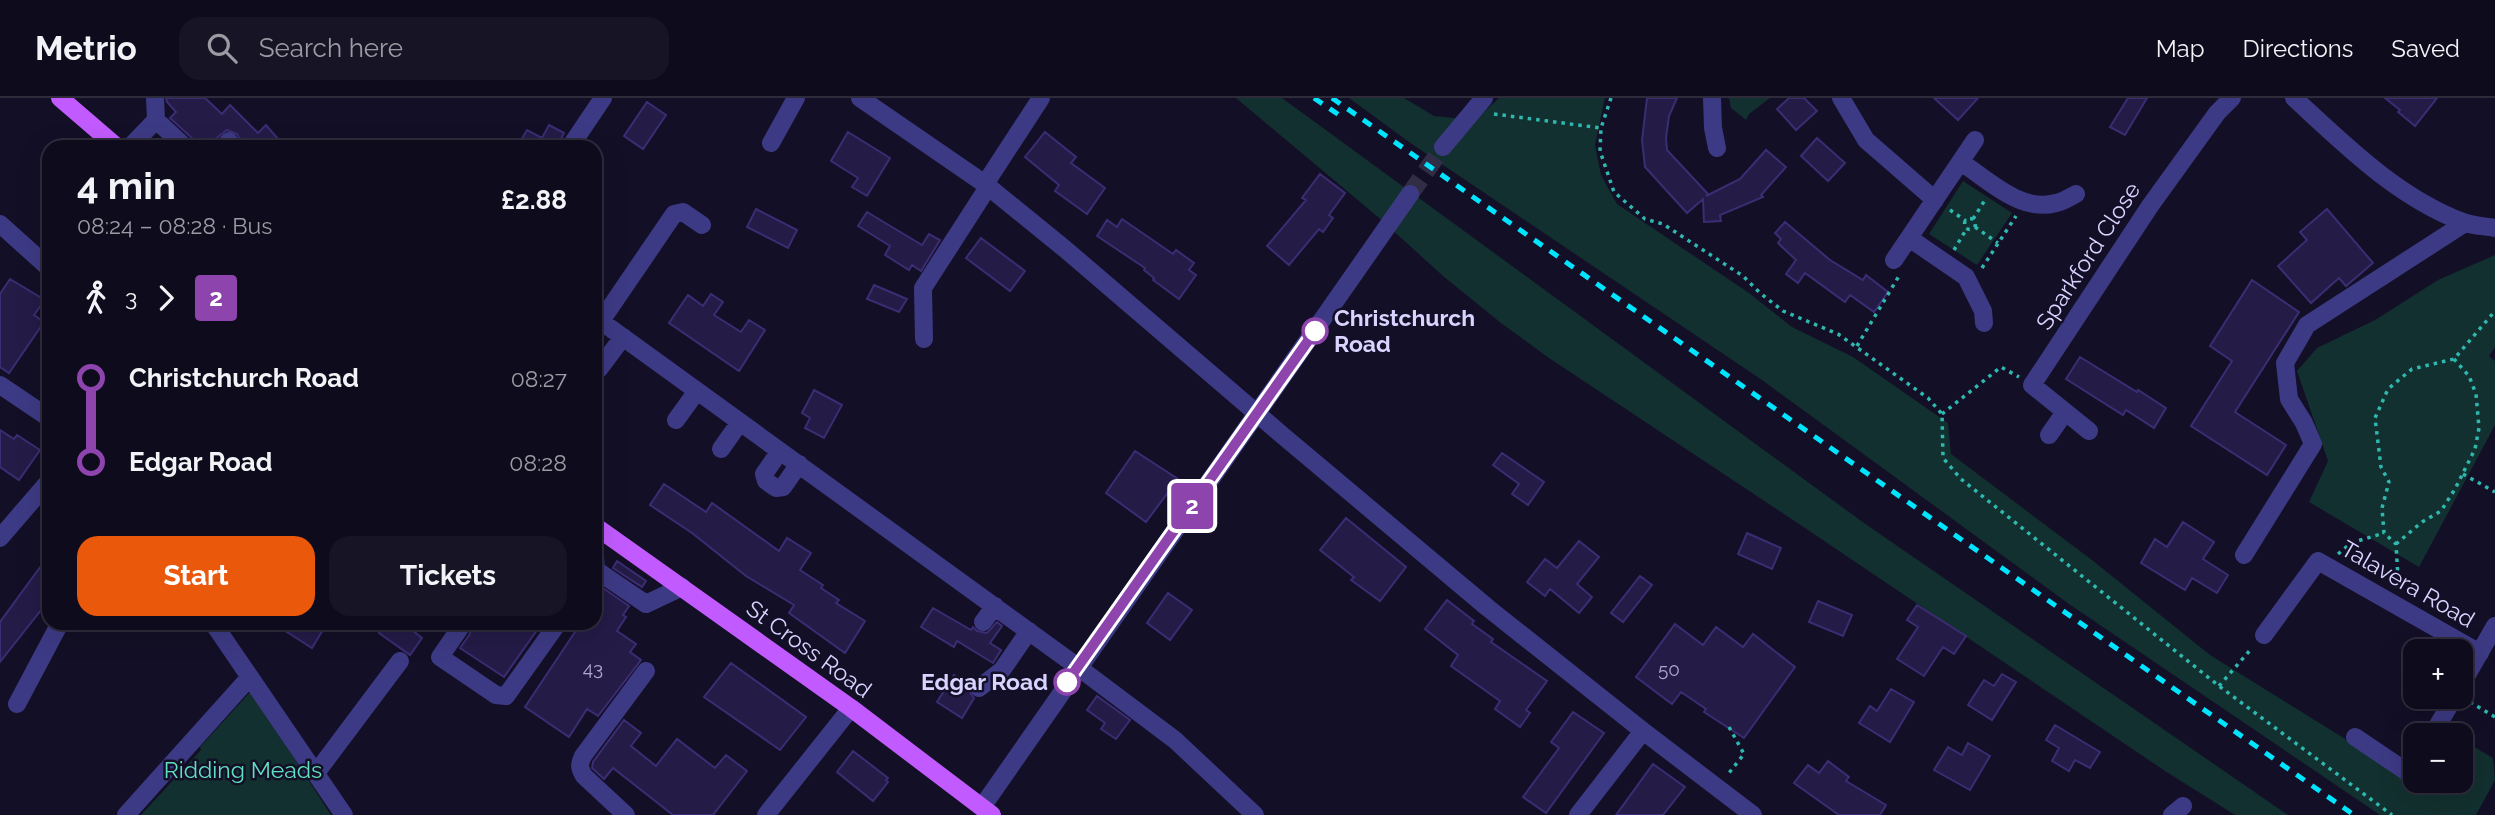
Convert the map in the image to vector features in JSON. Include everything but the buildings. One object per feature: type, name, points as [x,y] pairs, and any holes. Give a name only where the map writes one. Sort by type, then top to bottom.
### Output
[{"type":"main road","points":[[61,98],[109,140]]},
{"type":"main road","name":"St Cross Road","points":[[602,531],[851,708],[987,811]]},
{"type":"street","points":[[155,98],[156,120],[177,140]]},
{"type":"street","points":[[575,140],[603,98]]},
{"type":"street","points":[[771,143],[796,98]]},
{"type":"street","points":[[860,98],[986,185],[1488,608],[1753,815]]},
{"type":"street","points":[[925,339],[923,288],[1041,98]]},
{"type":"street","points":[[1712,98],[1717,148]]},
{"type":"street","points":[[1840,98],[1866,139],[1935,200]]},
{"type":"street","name":"Sparkford Close","points":[[2032,385],[2150,206],[2217,113],[2232,98]]},
{"type":"street","points":[[2294,98],[2351,150],[2409,196],[2465,223],[2495,229]]},
{"type":"street","points":[[1443,147],[1478,104]]},
{"type":"street","points":[[137,140],[156,120]]},
{"type":"street","points":[[1894,260],[1975,140]]},
{"type":"street","points":[[1961,162],[2022,201],[2054,204],[2077,194]]},
{"type":"street","points":[[987,811],[1078,667],[1409,194]]},
{"type":"street","points":[[602,320],[674,214],[683,212],[702,225]]},
{"type":"street","points":[[2244,555],[2313,444],[2289,399],[2285,363],[2307,325],[2465,223]]},
{"type":"street","points":[[0,224],[42,262]]},
{"type":"street","points":[[1909,238],[1969,281],[1983,311],[1984,323]]},
{"type":"street","points":[[602,326],[623,337],[1078,667],[1175,740],[1255,815]]},
{"type":"street","points":[[602,365],[623,337]]},
{"type":"street","points":[[0,385],[42,413]]},
{"type":"street","points":[[2032,385],[2089,431]]},
{"type":"street","points":[[676,420],[697,391]]},
{"type":"street","points":[[2049,435],[2065,412]]},
{"type":"street","points":[[721,449],[740,422]]},
{"type":"street","points":[[780,451],[764,474],[766,481],[776,488],[783,487],[799,464]]},
{"type":"street","points":[[0,538],[42,489]]},
{"type":"street","name":"Talavera Road","points":[[2264,635],[2318,561],[2480,653]]},
{"type":"street","points":[[602,576],[646,604],[682,587]]},
{"type":"street","points":[[983,622],[995,606]]},
{"type":"street","points":[[2473,665],[2495,626]]},
{"type":"street","points":[[17,704],[56,630]]},
{"type":"street","points":[[218,630],[344,815]]},
{"type":"street","points":[[459,630],[440,657],[496,695],[506,696],[553,630]]},
{"type":"street","points":[[979,688],[1002,670],[1029,631]]},
{"type":"street","points":[[316,774],[400,661]]},
{"type":"street","points":[[626,815],[584,776],[580,763],[646,671]]},
{"type":"street","points":[[126,815],[250,678]]},
{"type":"street","points":[[766,815],[851,708]]},
{"type":"street","points":[[1578,815],[1643,731]]},
{"type":"street","points":[[2355,737],[2403,769]]},
{"type":"path","points":[[1611,98],[1601,128],[1600,151],[1614,192],[1628,206],[1645,219],[1663,225],[1743,276],[1783,311],[1798,319],[1820,325],[1857,346],[1928,398],[1942,414],[1944,458],[1961,479],[2219,686],[2392,815]]},
{"type":"path","points":[[1478,104],[1601,128]]},
{"type":"path","points":[[1969,281],[1998,243],[2022,201]]},
{"type":"path","points":[[1975,227],[1998,243]]},
{"type":"path","points":[[1857,346],[1900,273],[1894,260]]},
{"type":"path","points":[[2390,603],[2399,578],[2396,544],[2384,533],[2382,508],[2389,482],[2381,467],[2375,418],[2388,389],[2412,369],[2454,359],[2495,311]]},
{"type":"path","points":[[2396,544],[2422,522],[2441,511],[2475,449],[2479,428],[2476,394],[2469,376],[2454,359]]},
{"type":"path","points":[[1942,414],[2001,367],[2032,385]]},
{"type":"path","points":[[2463,474],[2495,492]]},
{"type":"path","points":[[2324,565],[2351,543],[2384,533]]},
{"type":"path","points":[[2219,686],[2264,635]]},
{"type":"path","points":[[2473,704],[2495,717]]},
{"type":"path","points":[[1718,789],[1744,754],[1729,726]]},
{"type":"green space","points":[[1236,98],[1282,98],[1864,523],[2288,815],[2235,815],[2165,771],[1549,358],[1443,276],[1378,217]]},
{"type":"green space","points":[[1349,98],[1404,98],[1434,116],[1475,120],[1499,98],[1605,98],[1595,145],[1601,175],[1617,204],[1749,293],[1792,327],[1853,357],[1948,423],[1951,454],[2092,560],[2210,655],[2397,771],[2403,760],[2403,793],[2473,793],[2473,746],[2493,758],[2495,780],[2476,815],[2380,815],[2069,604],[1762,380],[1409,142]]},
{"type":"green space","points":[[1729,98],[1770,98],[1749,114],[1746,120],[1731,108]]},
{"type":"green space","points":[[1963,181],[2012,213],[1977,265],[1929,234]]},
{"type":"green space","points":[[2495,255],[2495,347],[2489,356],[2495,361],[2495,425],[2419,567],[2309,502],[2328,461],[2297,371],[2317,348],[2375,320],[2438,280]]},
{"type":"green space","name":"Ridding Meads","points":[[251,691],[331,815],[141,815],[201,750],[200,747]]},
{"type":"tunnel","points":[[1410,194],[1443,147]]},
{"type":"railway","points":[[1314,98],[1339,115]]},
{"type":"railway","points":[[1332,98],[2354,815]]},
{"type":"bus line","name":"2","points":[[1067,682],[1315,331]]},
{"type":"place","name":"Christchurch Road","points":[[1315,331]]},
{"type":"place","name":"Edgar Road","points":[[1067,682]]}]
